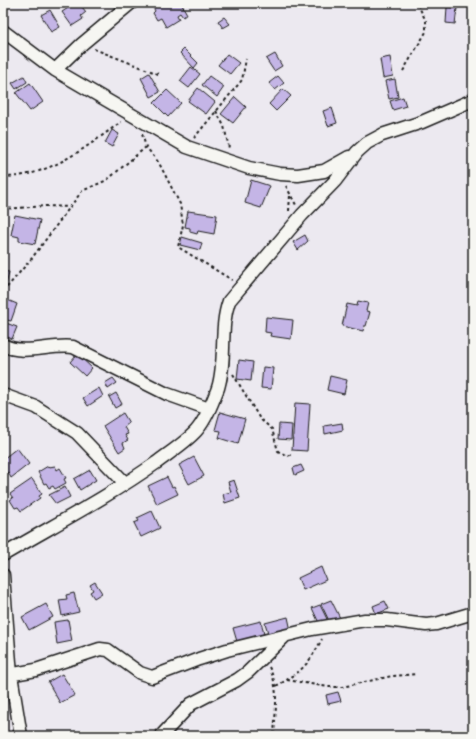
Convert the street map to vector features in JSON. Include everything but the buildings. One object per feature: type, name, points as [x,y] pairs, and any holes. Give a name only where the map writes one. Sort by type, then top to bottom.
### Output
[{"type":"street","points":[[55,70],[82,44],[132,3]]},
{"type":"street","points":[[3,31],[55,70],[188,147],[249,168],[280,174],[298,175],[324,171],[357,152]]},
{"type":"street","points":[[3,555],[125,484],[180,444],[196,430],[218,388],[223,358],[223,316],[228,301],[302,215],[335,181],[357,152],[367,143],[382,135],[422,122],[473,100]]},
{"type":"street","points":[[3,345],[12,350],[60,346],[73,348],[167,394],[208,409]]},
{"type":"street","points":[[3,395],[36,407],[72,430],[125,484]]},
{"type":"street","points":[[3,576],[7,676],[21,736]]},
{"type":"street","points":[[7,676],[36,670],[100,649],[108,650],[140,673],[152,677],[213,654],[329,626],[365,620],[387,620],[426,625],[436,624],[473,613]]},
{"type":"street","points":[[161,736],[191,704],[237,680],[248,672],[285,636]]},
{"type":"path","points":[[403,71],[426,32],[426,20],[417,3]]},
{"type":"path","points":[[82,44],[161,75]]},
{"type":"path","points":[[188,147],[215,111],[242,80],[246,59]]},
{"type":"path","points":[[215,111],[224,126],[230,161]]},
{"type":"path","points":[[3,177],[16,177],[35,173],[60,162],[134,116],[146,147],[159,163],[180,204],[183,225],[178,247],[242,286]]},
{"type":"path","points":[[3,292],[32,258],[82,191],[107,180],[146,147]]},
{"type":"path","points":[[280,174],[302,215]]},
{"type":"path","points":[[3,209],[46,206],[69,207]]},
{"type":"path","points":[[223,358],[260,419],[272,429],[278,451],[287,456],[293,454]]},
{"type":"path","points":[[276,686],[307,666],[329,626]]},
{"type":"path","points":[[264,655],[276,686],[277,699],[274,736]]},
{"type":"path","points":[[287,680],[328,687],[342,687],[392,676],[417,674]]}]
